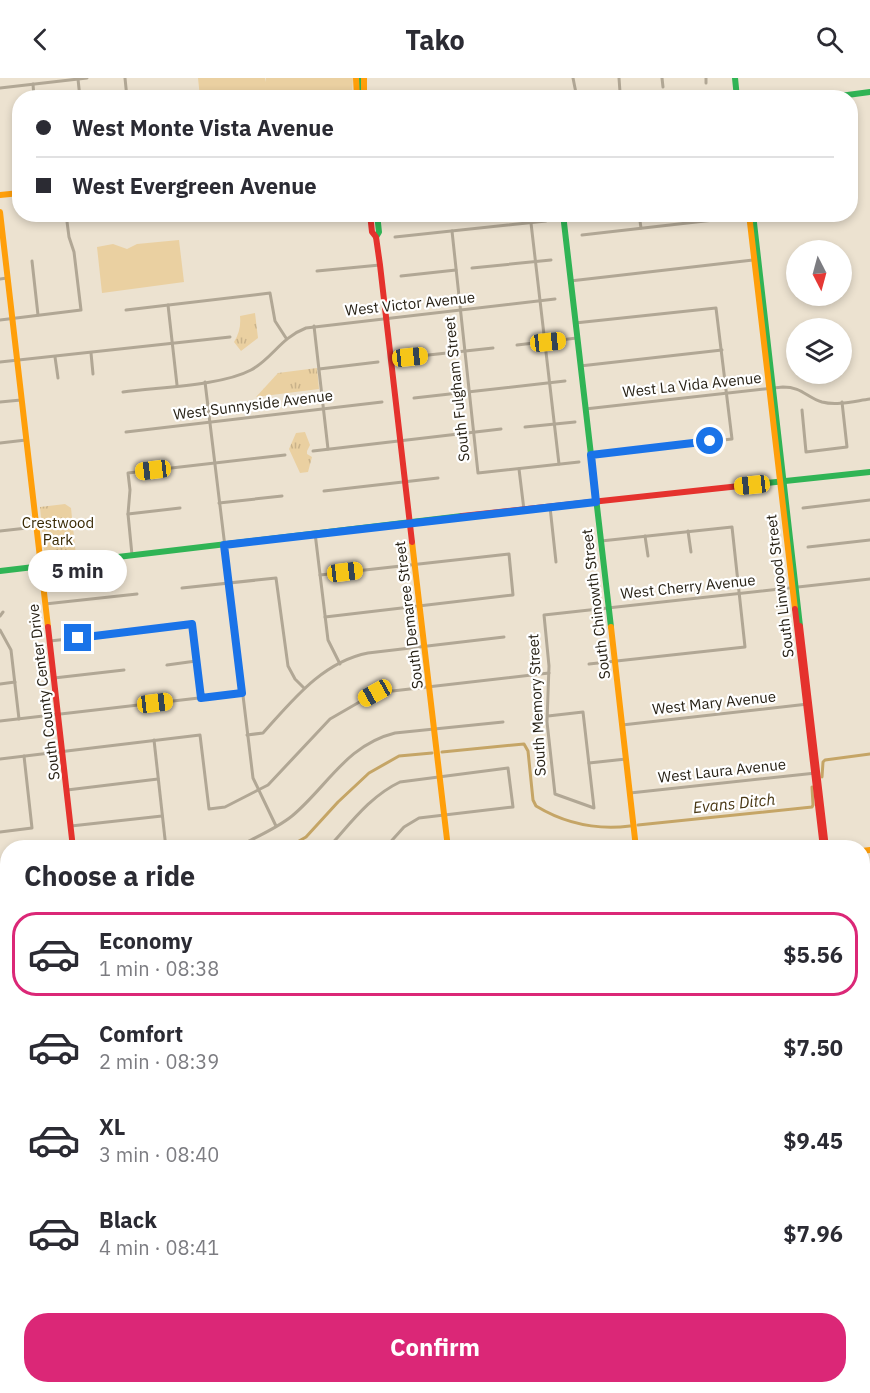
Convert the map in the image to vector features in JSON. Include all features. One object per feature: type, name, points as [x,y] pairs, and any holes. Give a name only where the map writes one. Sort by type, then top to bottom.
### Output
[{"type":"street","points":[[0,88],[87,78]]},
{"type":"street","points":[[662,78],[663,87]]},
{"type":"street","points":[[33,84],[33,90]]},
{"type":"street","name":"South County Center Drive","points":[[0,212],[3,279],[11,318],[72,840]]},
{"type":"street","points":[[0,320],[81,310],[74,252],[67,222]]},
{"type":"street","name":"South Demaree Street","points":[[371,222],[372,232],[376,237],[380,265],[447,840]]},
{"type":"street","name":"South Demaree Street","points":[[376,237],[379,232],[378,222]]},
{"type":"street","points":[[395,237],[538,222]]},
{"type":"street","name":"South Chinowth Street","points":[[564,222],[635,840]]},
{"type":"street","points":[[640,222],[641,228]]},
{"type":"street","points":[[582,235],[691,222]]},
{"type":"street","name":"South Linwood Street","points":[[751,222],[767,333],[771,388]]},
{"type":"street","name":"South Linwood Street","points":[[752,222],[756,238],[759,301],[823,840]]},
{"type":"street","points":[[531,223],[559,464]]},
{"type":"street","name":"South Fulgham Street","points":[[452,231],[478,473],[519,469]]},
{"type":"street","points":[[472,268],[551,260]]},
{"type":"street","points":[[570,281],[756,260]]},
{"type":"street","points":[[32,261],[38,315]]},
{"type":"street","points":[[317,271],[380,265]]},
{"type":"street","points":[[401,276],[456,270]]},
{"type":"street","points":[[126,310],[270,293],[275,321],[286,338]]},
{"type":"street","name":"West Victor Avenue","points":[[123,392],[230,378],[254,368],[286,338],[314,326],[555,299]]},
{"type":"street","points":[[759,301],[764,331],[767,333]]},
{"type":"street","points":[[168,305],[177,385]]},
{"type":"street","points":[[575,323],[716,308],[722,350],[732,439],[591,455]]},
{"type":"street","points":[[314,326],[328,449]]},
{"type":"street","points":[[0,362],[230,337]]},
{"type":"street","points":[[517,345],[577,338]]},
{"type":"street","points":[[410,357],[493,348]]},
{"type":"street","points":[[580,366],[722,350]]},
{"type":"street","points":[[91,353],[93,374]]},
{"type":"street","points":[[55,357],[58,378]]},
{"type":"street","points":[[319,369],[378,362]]},
{"type":"street","points":[[414,398],[565,381]]},
{"type":"street","points":[[205,382],[253,778],[276,826]]},
{"type":"street","name":"West La Vida Avenue","points":[[585,409],[794,387],[821,402],[870,399]]},
{"type":"street","points":[[0,402],[21,400]]},
{"type":"street","name":"West Sunnyside Avenue","points":[[126,432],[382,402]]},
{"type":"street","points":[[802,410],[806,452],[847,447],[843,402]]},
{"type":"street","points":[[525,427],[575,422]]},
{"type":"street","points":[[313,451],[501,429]]},
{"type":"street","points":[[0,443],[26,440]]},
{"type":"street","points":[[132,555],[128,514],[130,490],[128,473],[285,455]]},
{"type":"street","points":[[524,510],[519,469],[579,462]]},
{"type":"street","points":[[0,571],[410,522],[870,472]]},
{"type":"street","points":[[324,491],[438,478]]},
{"type":"street","points":[[219,503],[282,496]]},
{"type":"street","points":[[803,508],[870,500]]},
{"type":"street","points":[[550,507],[556,562]]},
{"type":"street","points":[[128,514],[180,508]]},
{"type":"street","points":[[0,531],[36,527]]},
{"type":"street","points":[[589,664],[745,646],[732,527],[601,541]]},
{"type":"street","points":[[688,531],[691,552]]},
{"type":"street","points":[[315,533],[330,646],[340,664]]},
{"type":"street","points":[[645,536],[648,556]]},
{"type":"street","points":[[808,547],[870,540]]},
{"type":"street","points":[[320,575],[509,554],[513,595],[325,617]]},
{"type":"street","points":[[182,588],[276,578],[288,666],[295,679],[304,688]]},
{"type":"street","name":"West Cherry Avenue","points":[[544,615],[870,579]]},
{"type":"street","points":[[45,604],[136,594]]},
{"type":"street","points":[[0,616],[3,612]]},
{"type":"street","name":"South Memory Street","points":[[544,615],[549,674],[548,716],[555,794],[594,808],[589,763]]},
{"type":"street","points":[[50,641],[192,624],[201,698]]},
{"type":"street","points":[[0,630],[11,650],[19,719]]},
{"type":"street","points":[[247,735],[263,733],[312,681],[362,654],[504,637]]},
{"type":"street","points":[[167,664],[196,661]]},
{"type":"street","points":[[54,678],[124,670]]},
{"type":"street","points":[[0,759],[200,735],[209,810],[225,807],[272,782],[334,716],[375,693],[549,674]]},
{"type":"street","points":[[0,684],[15,682]]},
{"type":"street","points":[[0,721],[242,693]]},
{"type":"street","name":"West Mary Avenue","points":[[622,725],[808,704]]},
{"type":"street","points":[[548,716],[583,712],[589,763],[626,759]]},
{"type":"street","points":[[250,840],[296,812],[342,763],[355,753],[390,735],[503,722]]},
{"type":"street","points":[[154,740],[165,840]]},
{"type":"street","points":[[0,831],[32,828],[24,756]]},
{"type":"street","points":[[335,840],[372,800],[388,787],[411,779],[508,768],[513,807],[426,816],[412,821],[392,840]]},
{"type":"street","name":"West Laura Avenue","points":[[630,793],[815,773]]},
{"type":"street","points":[[67,790],[158,779]]},
{"type":"street","points":[[71,826],[162,816]]},
{"type":"street","points":[[870,1269],[870,1279]]},
{"type":"green space","points":[[198,78],[265,78],[266,82],[266,78],[353,78],[352,90],[199,90]]},
{"type":"green space","points":[[179,240],[184,282],[102,293],[97,247],[113,244],[127,249],[137,244]]},
{"type":"green space","points":[[255,313],[258,338],[241,351],[234,342],[239,330],[240,316]]},
{"type":"green space","points":[[317,368],[319,389],[256,397],[278,373]]},
{"type":"green space","points":[[305,432],[310,445],[307,454],[312,457],[308,472],[300,473],[289,449],[296,433]]},
{"type":"green space","name":"Crestwood Park","points":[[65,504],[71,508],[76,556],[45,560],[40,507]]},
{"type":"waterway","name":"Evans Ditch","points":[[442,752],[524,744],[528,751],[533,800],[536,806],[558,817],[581,824],[605,827],[630,826]]},
{"type":"waterway","name":"Evans Ditch","points":[[301,840],[369,773],[399,756],[432,753]]},
{"type":"waterway","name":"Evans Ditch","points":[[822,777],[825,760],[870,754]]},
{"type":"waterway","name":"Evans Ditch","points":[[638,825],[812,807],[812,787]]},
{"type":"traffic: fast","points":[[361,78],[362,90]]},
{"type":"traffic: fast","points":[[735,78],[736,90]]},
{"type":"traffic: fast","points":[[858,94],[870,92]]},
{"type":"traffic: fast","points":[[376,237],[379,232],[378,222]]},
{"type":"traffic: fast","points":[[564,222],[611,627]]},
{"type":"traffic: fast","points":[[754,222],[800,626]]},
{"type":"traffic: fast","points":[[749,485],[870,472]]},
{"type":"traffic: fast","points":[[0,571],[462,516]]},
{"type":"traffic: slow","points":[[356,78],[357,90]]},
{"type":"traffic: slow","points":[[364,78],[364,90]]},
{"type":"traffic: slow","points":[[0,195],[12,194]]},
{"type":"traffic: slow","points":[[0,212],[48,627]]},
{"type":"traffic: slow","points":[[750,222],[795,609]]},
{"type":"traffic: slow","points":[[412,542],[447,840]]},
{"type":"traffic: slow","points":[[611,627],[635,840]]},
{"type":"traffic: jam","points":[[371,222],[372,232],[376,237],[380,265],[412,542]]},
{"type":"traffic: jam","points":[[462,516],[749,485]]},
{"type":"traffic: jam","points":[[795,609],[822,840]]},
{"type":"traffic: jam","points":[[800,626],[825,840]]},
{"type":"traffic: jam","points":[[48,627],[72,840]]},
{"type":"route","points":[[78,638],[192,624],[201,698],[242,693],[224,545],[596,502],[591,455],[710,441]]}]
